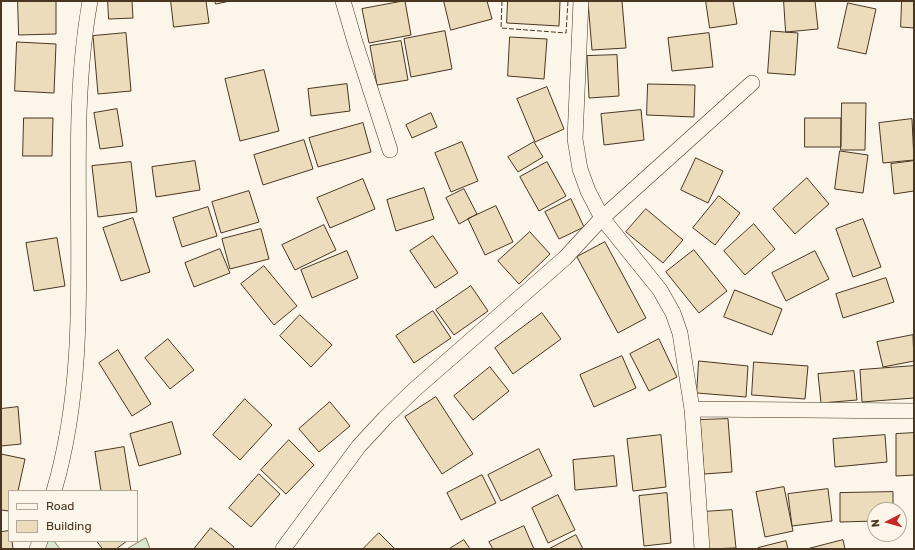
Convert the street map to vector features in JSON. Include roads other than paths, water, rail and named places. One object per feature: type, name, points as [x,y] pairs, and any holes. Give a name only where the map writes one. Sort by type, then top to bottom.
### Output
[{"type":"street","points":[[54,490],[62,464],[72,411],[78,338],[78,121],[82,52],[90,1]]},
{"type":"street","points":[[343,1],[354,42],[390,150]]},
{"type":"street","points":[[581,1],[575,139],[580,169],[588,191],[602,218],[660,290],[673,313],[680,333],[692,409],[702,549]]},
{"type":"street","points":[[283,549],[359,446],[385,418],[414,390],[565,258],[602,218],[752,83]]},
{"type":"street","points":[[692,409],[914,411]]}]
